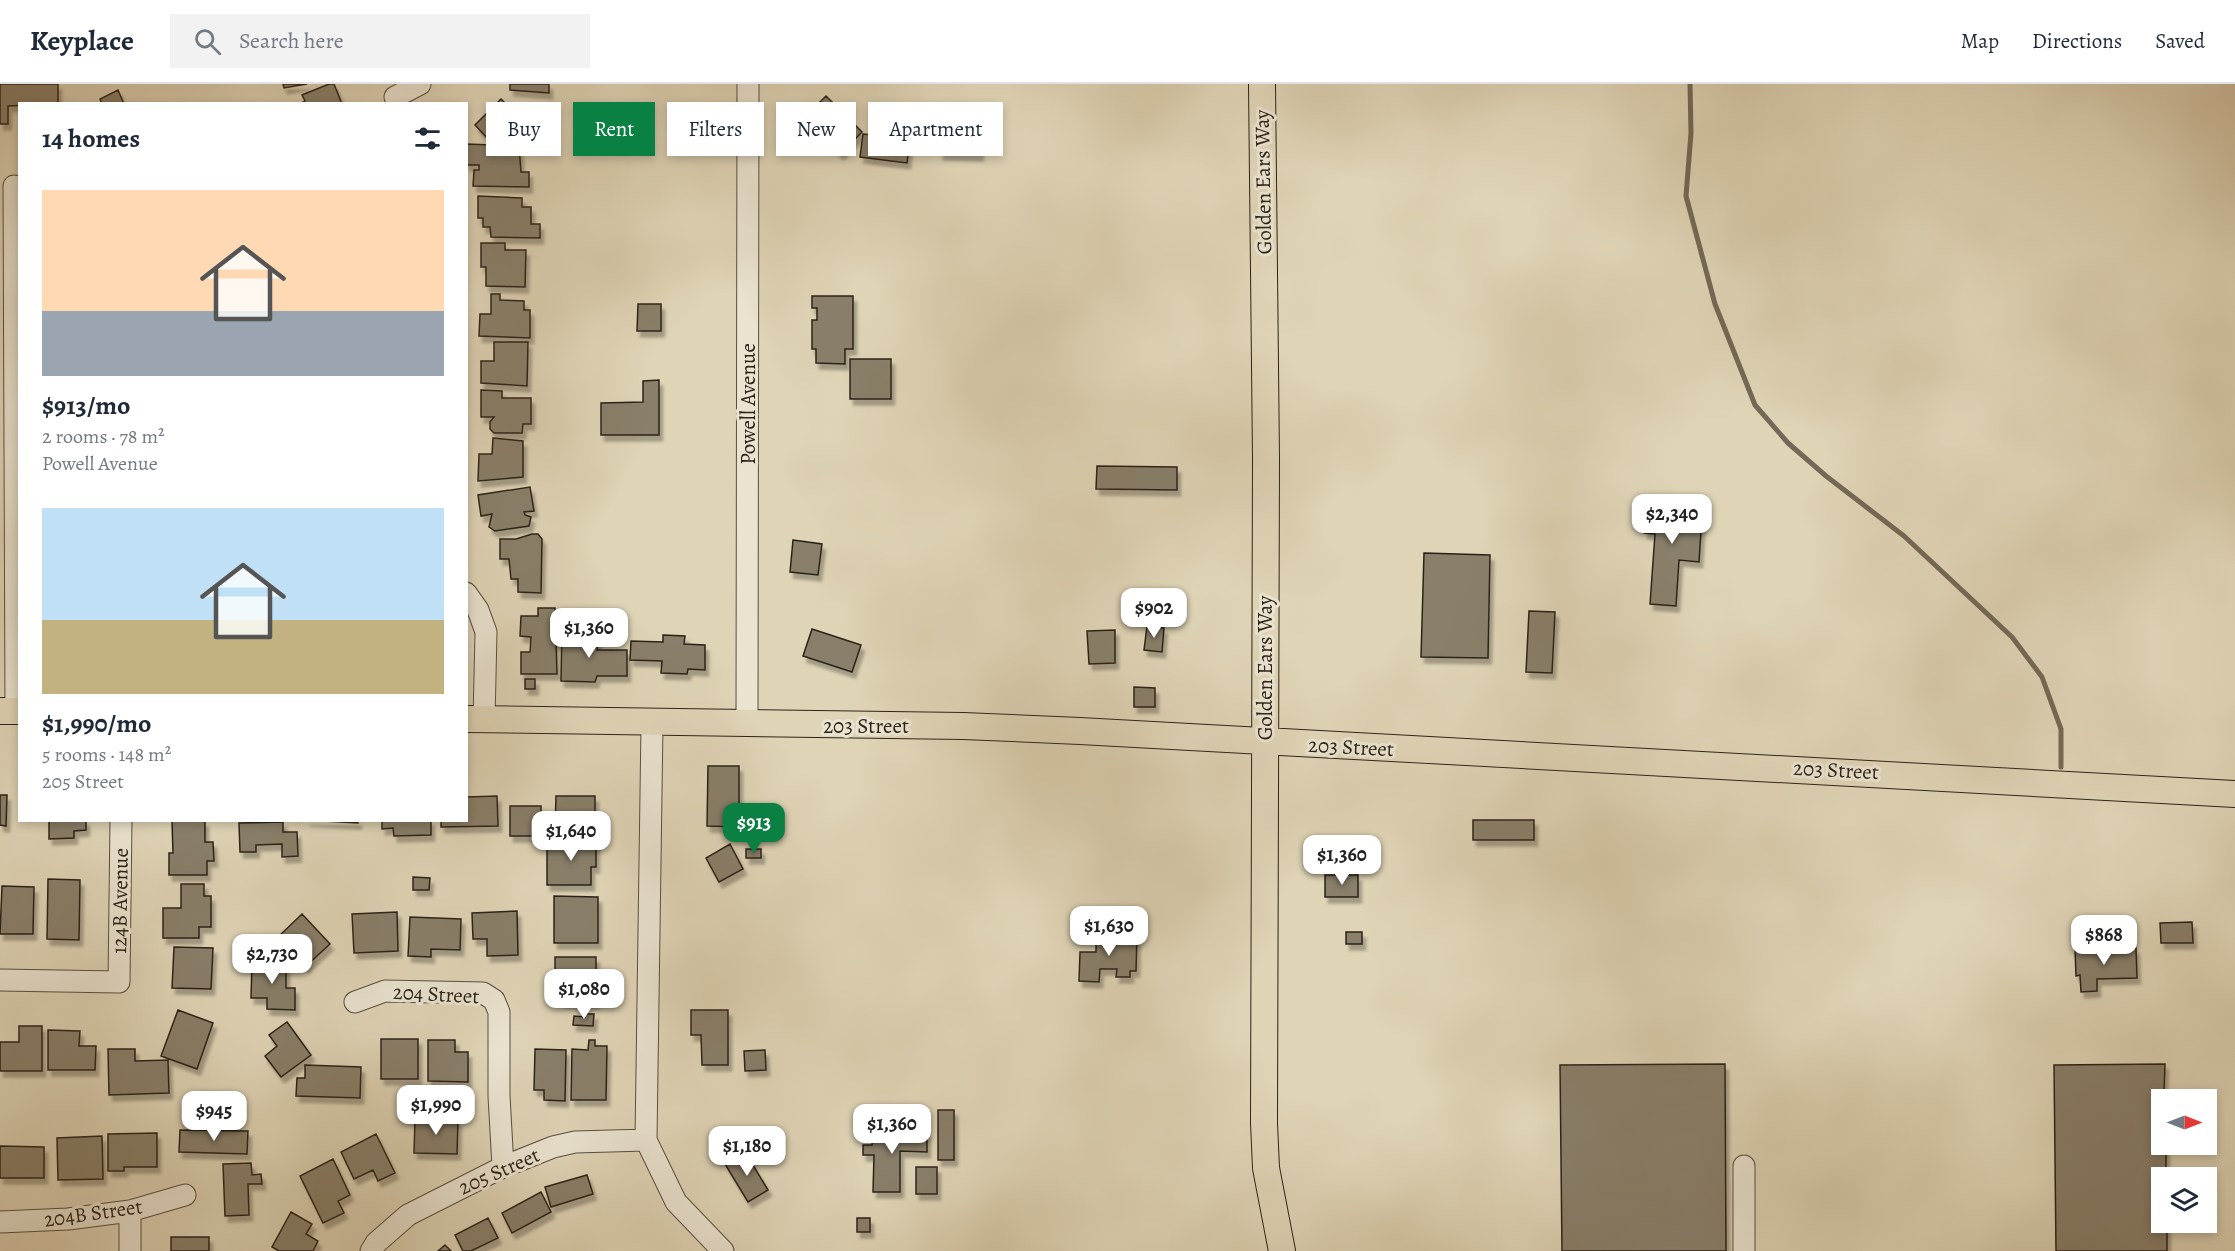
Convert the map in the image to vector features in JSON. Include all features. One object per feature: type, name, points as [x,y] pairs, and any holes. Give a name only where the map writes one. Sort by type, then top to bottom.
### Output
[{"type":"main road","name":"Golden Ears Way","points":[[1262,84],[1266,459],[1264,1123],[1266,1168],[1282,1251]]},
{"type":"main road","name":"203 Street","points":[[475,719],[652,724],[963,726],[1760,766],[2235,794]]},
{"type":"street","points":[[394,95],[420,84]]},
{"type":"street","name":"Powell Avenue","points":[[747,725],[748,84]]},
{"type":"street","points":[[12,711],[14,186]]},
{"type":"street","points":[[468,596],[477,610],[486,632],[475,719]]},
{"type":"street","points":[[652,724],[646,1140],[676,1202],[723,1251]]},
{"type":"street","name":"124B Avenue","points":[[0,980],[119,982],[121,822]]},
{"type":"street","name":"204 Street","points":[[355,1002],[385,991],[483,993],[494,1000],[499,1012],[499,1096],[503,1167]]},
{"type":"street","name":"205 Street","points":[[371,1251],[408,1215],[503,1167],[553,1147],[575,1143],[646,1140]]},
{"type":"street","points":[[1744,1166],[1744,1251]]},
{"type":"street","name":"204B Street","points":[[0,1222],[68,1219],[130,1211],[184,1195]]},
{"type":"street","points":[[130,1211],[130,1251]]},
{"type":"building","points":[[0,84],[58,84],[58,102],[18,102],[18,106],[8,106],[8,124],[0,124]]},
{"type":"building","points":[[283,84],[307,84],[284,88]]},
{"type":"building","points":[[334,84],[341,102],[303,102],[305,101],[302,95]]},
{"type":"building","points":[[510,84],[549,84],[549,93],[510,90]]},
{"type":"building","points":[[118,90],[123,102],[101,102],[100,99]]},
{"type":"building","points":[[826,96],[832,102],[820,102]]},
{"type":"building","points":[[486,114],[486,137],[475,125]]},
{"type":"building","points":[[856,126],[862,132],[856,138]]},
{"type":"building","points":[[863,134],[868,135],[868,156],[908,156],[907,163],[860,157]]},
{"type":"building","points":[[468,144],[486,145],[486,156],[520,156],[521,172],[529,172],[529,187],[473,186],[474,170],[479,170],[479,165],[468,165]]},
{"type":"building","points":[[478,196],[522,198],[522,207],[531,207],[531,224],[540,224],[540,238],[491,237],[490,227],[483,227],[483,218],[478,218]]},
{"type":"building","points":[[481,243],[505,243],[505,250],[526,250],[525,287],[486,286],[486,267],[481,267]]},
{"type":"building","points":[[491,294],[500,294],[500,300],[524,301],[524,310],[530,310],[530,338],[479,336],[480,314],[491,314]]},
{"type":"building","points":[[812,296],[853,296],[853,349],[845,349],[845,364],[816,363],[816,349],[812,349],[812,320],[817,320],[817,308],[812,308]]},
{"type":"building","points":[[638,304],[661,304],[661,331],[637,331]]},
{"type":"building","points":[[494,342],[528,342],[527,386],[481,383],[481,361],[494,361]]},
{"type":"building","points":[[850,359],[891,359],[891,399],[850,399]]},
{"type":"building","points":[[659,380],[659,435],[601,435],[601,403],[643,402],[643,381]]},
{"type":"building","points":[[481,390],[502,391],[502,398],[531,398],[531,424],[523,424],[522,433],[494,433],[490,429],[490,422],[494,417],[481,417]]},
{"type":"building","points":[[493,438],[523,441],[523,477],[478,481],[479,454],[492,454]]},
{"type":"building","points":[[1097,466],[1177,467],[1177,490],[1096,489]]},
{"type":"building","points":[[530,487],[534,511],[524,512],[525,515],[531,517],[529,526],[495,531],[489,527],[492,514],[481,516],[478,495]]},
{"type":"building","points":[[1658,497],[1695,500],[1694,516],[1702,516],[1699,562],[1679,560],[1676,606],[1650,604],[1655,534],[1644,533],[1645,516],[1657,516]]},
{"type":"building","points":[[538,534],[542,539],[541,593],[518,592],[518,579],[511,579],[509,559],[500,559],[500,539],[516,539]]},
{"type":"building","points":[[793,540],[822,544],[818,575],[790,572]]},
{"type":"building","points":[[1424,553],[1490,555],[1488,658],[1421,657]]},
{"type":"building","points":[[538,608],[555,608],[557,674],[521,674],[521,652],[530,652],[531,637],[520,636],[521,616],[538,616]]},
{"type":"building","points":[[1529,611],[1555,612],[1552,673],[1526,672]]},
{"type":"building","points":[[1147,626],[1164,628],[1162,652],[1144,650]]},
{"type":"building","points":[[562,627],[579,627],[579,640],[598,640],[597,650],[627,650],[627,676],[597,676],[595,682],[561,681]]},
{"type":"building","points":[[812,629],[861,645],[852,672],[803,656]]},
{"type":"building","points":[[1115,630],[1115,663],[1089,664],[1087,631]]},
{"type":"building","points":[[663,635],[685,636],[684,644],[705,645],[705,670],[688,669],[687,674],[661,673],[662,661],[630,660],[631,641],[663,642]]},
{"type":"building","points":[[525,679],[535,679],[535,689],[525,689]]},
{"type":"building","points":[[1134,687],[1155,688],[1155,707],[1134,707]]},
{"type":"building","points":[[708,766],[739,766],[739,827],[707,826]]},
{"type":"building","points":[[0,795],[7,795],[6,826],[0,825]]},
{"type":"building","points":[[497,796],[498,826],[441,827],[441,822],[468,822],[468,797]]},
{"type":"building","points":[[556,796],[595,796],[595,830],[555,830]]},
{"type":"building","points":[[510,806],[541,806],[541,836],[510,836]]},
{"type":"building","points":[[1473,820],[1534,820],[1534,840],[1473,840]]},
{"type":"building","points":[[49,822],[86,822],[86,830],[74,831],[74,838],[49,839]]},
{"type":"building","points":[[172,822],[205,822],[205,842],[213,842],[214,861],[207,861],[207,875],[169,875],[169,853],[173,853]]},
{"type":"building","points":[[283,822],[283,832],[297,832],[298,856],[282,857],[282,844],[256,845],[256,852],[240,852],[239,823]]},
{"type":"building","points":[[382,822],[431,822],[431,835],[394,836],[393,828],[382,829]]},
{"type":"building","points":[[547,841],[596,841],[596,867],[591,867],[591,885],[547,885]]},
{"type":"building","points":[[730,844],[743,869],[719,882],[706,858]]},
{"type":"building","points":[[746,849],[761,849],[761,858],[746,858]]},
{"type":"building","points":[[1325,875],[1358,875],[1358,897],[1325,897]]},
{"type":"building","points":[[413,877],[430,878],[429,890],[413,890]]},
{"type":"building","points":[[48,879],[80,880],[79,940],[47,939]]},
{"type":"building","points":[[181,884],[204,884],[204,896],[211,896],[211,927],[199,927],[199,938],[163,938],[163,908],[181,908]]},
{"type":"building","points":[[2,886],[34,887],[33,934],[0,934]]},
{"type":"building","points":[[554,896],[598,897],[598,943],[554,943]]},
{"type":"building","points":[[517,911],[518,955],[487,956],[487,939],[473,939],[472,913]]},
{"type":"building","points":[[397,912],[398,951],[354,953],[352,914]]},
{"type":"building","points":[[302,914],[330,944],[305,967],[277,938]]},
{"type":"building","points":[[410,917],[461,919],[460,950],[431,949],[431,957],[408,956]]},
{"type":"building","points":[[2192,922],[2193,943],[2161,943],[2160,923]]},
{"type":"building","points":[[1346,932],[1362,932],[1362,944],[1346,944]]},
{"type":"building","points":[[1096,935],[1137,936],[1136,971],[1130,971],[1130,977],[1116,977],[1117,969],[1100,969],[1099,982],[1079,981],[1080,952],[1096,952]]},
{"type":"building","points":[[174,947],[213,948],[211,989],[172,988]]},
{"type":"building","points":[[2136,948],[2137,978],[2097,979],[2097,991],[2081,992],[2080,975],[2076,976],[2075,949]]},
{"type":"building","points":[[555,957],[596,957],[596,1003],[561,1002],[561,984],[555,984]]},
{"type":"building","points":[[252,962],[286,962],[286,988],[295,988],[295,1010],[267,1009],[267,998],[251,998]]},
{"type":"building","points":[[178,1010],[213,1023],[197,1069],[161,1056]]},
{"type":"building","points":[[691,1010],[728,1010],[728,1065],[702,1065],[701,1035],[691,1035]]},
{"type":"building","points":[[585,1014],[594,1014],[593,1026],[573,1025],[574,1016],[585,1017]]},
{"type":"building","points":[[287,1022],[311,1055],[281,1077],[265,1056],[277,1046],[269,1035]]},
{"type":"building","points":[[19,1026],[42,1026],[42,1071],[0,1071],[0,1042],[19,1042]]},
{"type":"building","points":[[48,1030],[80,1031],[79,1046],[96,1046],[95,1070],[48,1070]]},
{"type":"building","points":[[381,1039],[418,1039],[418,1079],[381,1079]]},
{"type":"building","points":[[428,1040],[455,1040],[455,1052],[468,1052],[468,1082],[428,1081]]},
{"type":"building","points":[[589,1040],[595,1040],[595,1046],[607,1046],[606,1100],[571,1100],[572,1049],[588,1050]]},
{"type":"building","points":[[108,1049],[135,1049],[135,1061],[168,1060],[169,1093],[109,1095]]},
{"type":"building","points":[[535,1049],[566,1050],[565,1101],[544,1100],[544,1090],[534,1090]]},
{"type":"building","points":[[765,1050],[766,1070],[745,1071],[744,1051]]},
{"type":"building","points":[[1725,1064],[1726,1251],[1562,1251],[1560,1065]]},
{"type":"building","points":[[2165,1064],[2164,1089],[2151,1089],[2151,1155],[2166,1155],[2166,1167],[2151,1167],[2151,1233],[2167,1233],[2167,1251],[2056,1251],[2054,1065]]},
{"type":"building","points":[[305,1065],[361,1067],[360,1098],[296,1096],[297,1078],[305,1078]]},
{"type":"building","points":[[404,1099],[423,1099],[423,1112],[404,1111]]},
{"type":"building","points":[[426,1103],[437,1103],[437,1113],[426,1113]]},
{"type":"building","points":[[938,1110],[954,1110],[954,1160],[938,1160]]},
{"type":"building","points":[[415,1119],[458,1120],[457,1154],[414,1153]]},
{"type":"building","points":[[873,1129],[927,1131],[927,1152],[900,1151],[900,1192],[873,1192],[874,1155],[863,1155],[863,1145],[872,1145]]},
{"type":"building","points":[[180,1130],[248,1131],[247,1154],[179,1152]]},
{"type":"building","points":[[157,1133],[157,1167],[124,1167],[124,1171],[108,1171],[108,1134]]},
{"type":"building","points":[[376,1134],[395,1173],[378,1181],[373,1170],[354,1179],[341,1152]]},
{"type":"building","points":[[102,1136],[103,1179],[58,1180],[57,1138]]},
{"type":"building","points":[[0,1146],[44,1147],[44,1178],[0,1178]]},
{"type":"building","points":[[745,1152],[768,1190],[748,1202],[725,1164]]},
{"type":"building","points":[[333,1159],[350,1195],[338,1201],[344,1213],[323,1223],[300,1176]]},
{"type":"building","points":[[251,1163],[252,1175],[261,1174],[262,1184],[248,1184],[249,1215],[225,1216],[223,1164]]},
{"type":"building","points":[[916,1167],[937,1167],[937,1194],[916,1194]]},
{"type":"building","points":[[587,1175],[593,1194],[551,1207],[545,1187]]},
{"type":"building","points":[[541,1192],[551,1212],[512,1233],[502,1213]]},
{"type":"building","points":[[291,1212],[312,1224],[306,1234],[318,1241],[313,1251],[279,1251],[272,1247]]},
{"type":"building","points":[[488,1218],[498,1238],[471,1251],[463,1251],[455,1235]]},
{"type":"building","points":[[857,1218],[870,1218],[870,1232],[857,1232]]},
{"type":"building","points":[[171,1237],[209,1237],[209,1251],[171,1251]]},
{"type":"building","points":[[445,1245],[451,1251],[438,1251]]},
{"type":"waterway","points":[[1690,84],[1691,133],[1686,196],[1715,304],[1755,405],[1788,443],[1826,476],[1904,536],[2012,637],[2042,677],[2061,729],[2061,767]]}]
